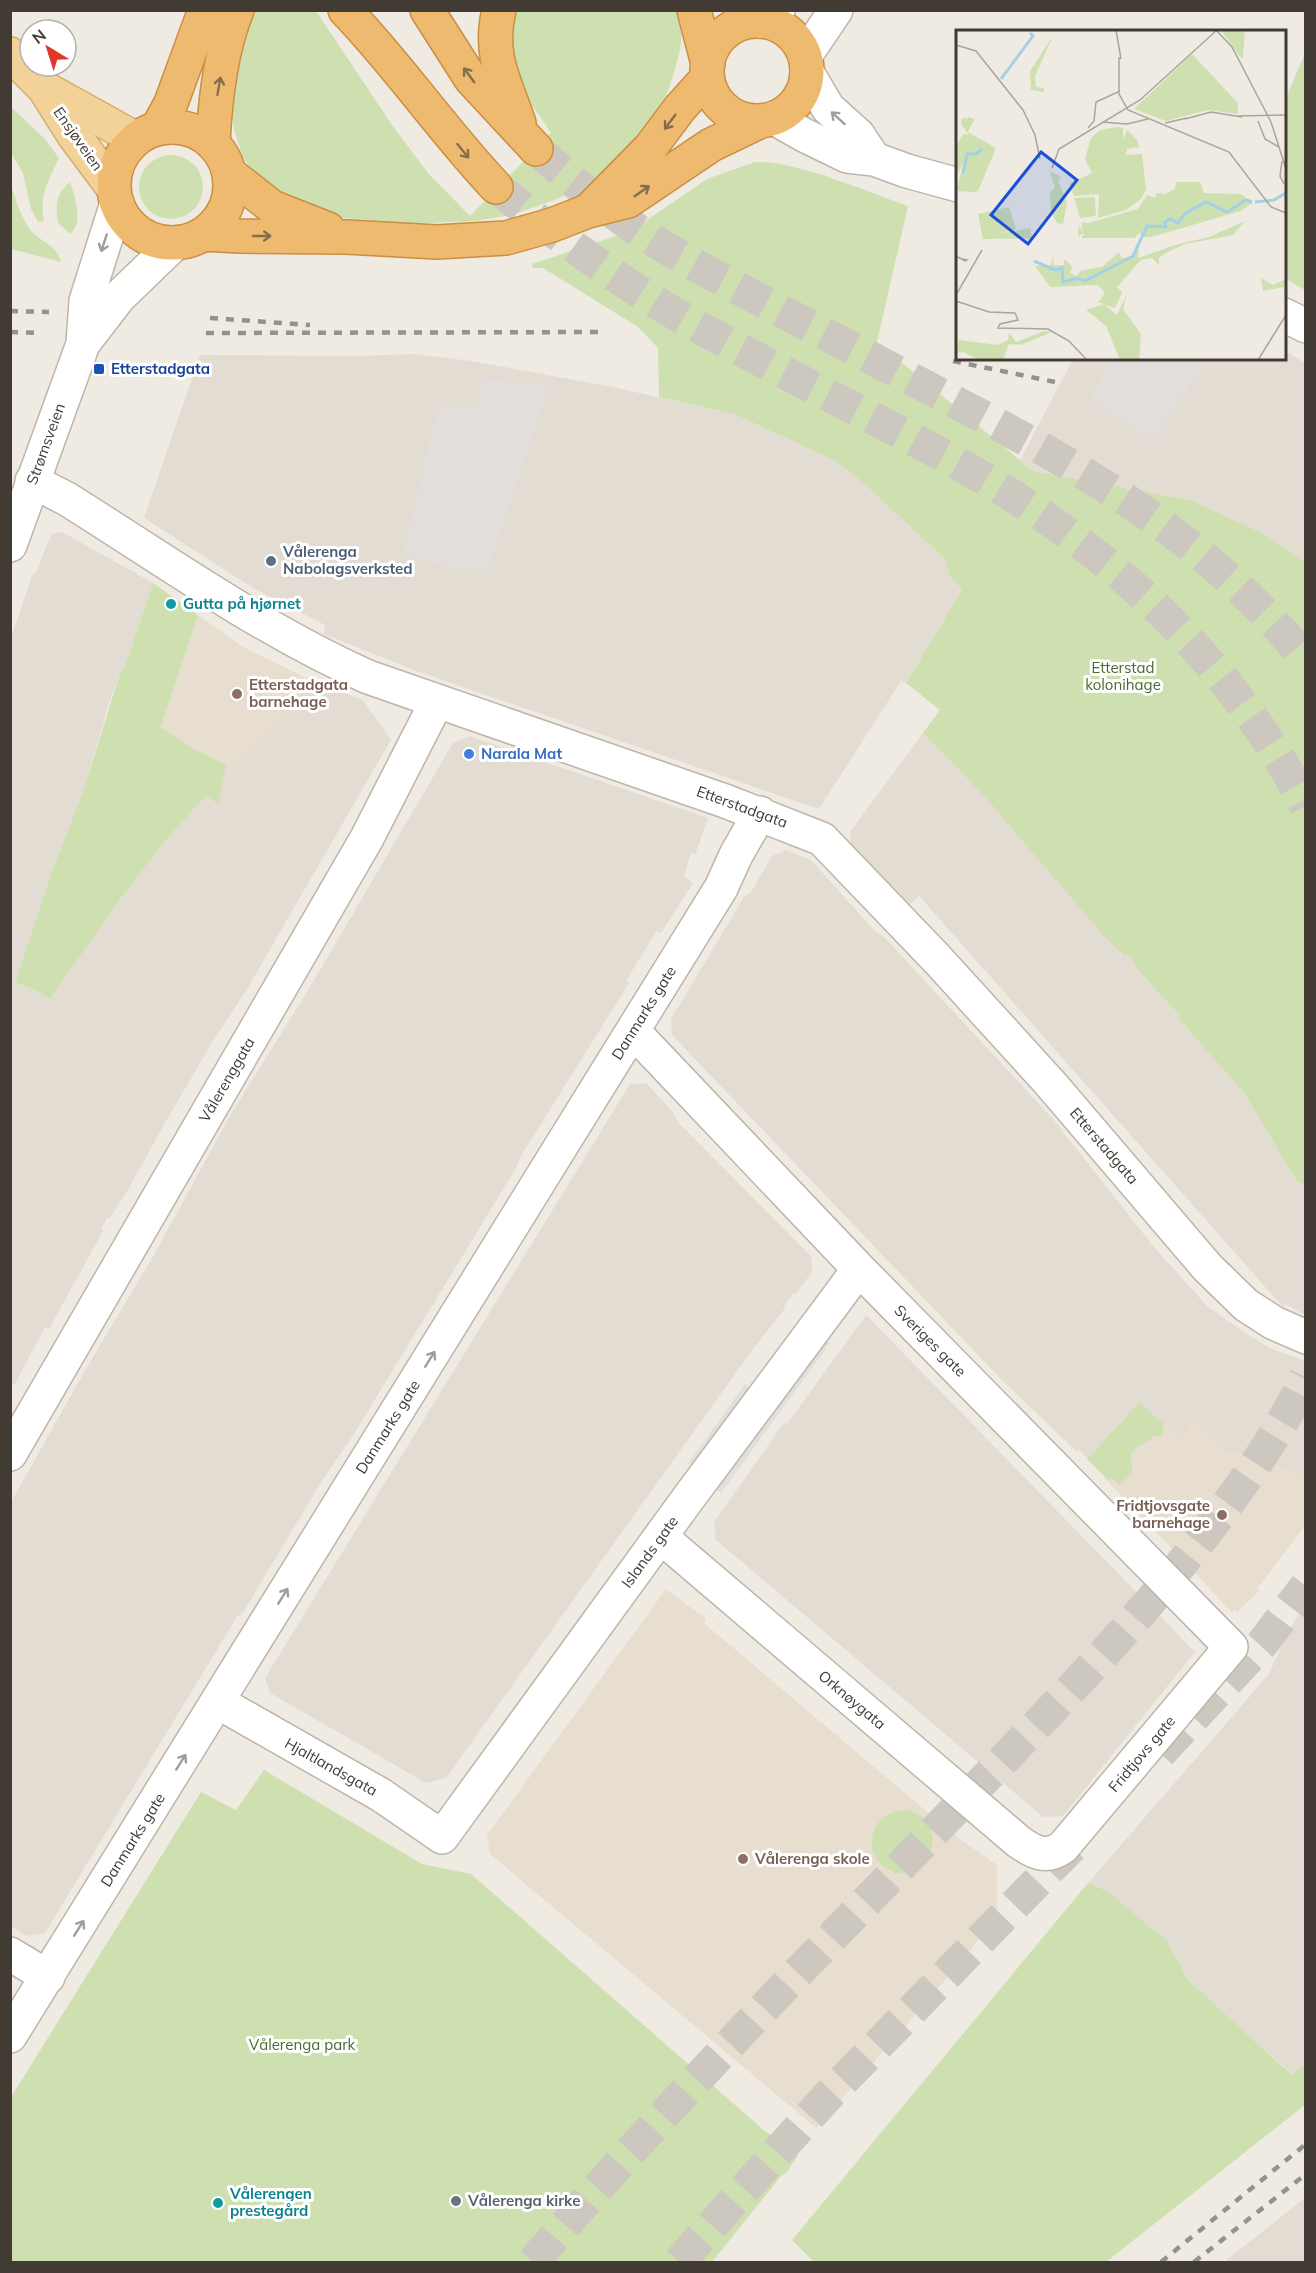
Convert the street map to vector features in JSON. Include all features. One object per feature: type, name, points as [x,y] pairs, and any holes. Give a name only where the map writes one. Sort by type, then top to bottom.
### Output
[{"type":"highway","name":"Strømsveien","points":[[116,196],[119,161],[126,149],[147,134],[171,103],[205,10]]},
{"type":"highway","points":[[213,144],[214,112],[237,10]]},
{"type":"highway","points":[[345,10],[432,111],[466,156],[496,187]]},
{"type":"highway","points":[[373,10],[394,50],[432,111]]},
{"type":"highway","points":[[427,10],[471,79],[530,143],[498,69],[496,27],[499,10]]},
{"type":"highway","points":[[694,10],[712,92],[720,105],[746,120],[767,120]]},
{"type":"highway","points":[[116,196],[123,217],[146,237],[160,242],[239,236],[346,237],[437,242],[506,237],[552,225],[588,210],[628,201],[711,145],[787,111],[797,101],[804,88],[806,64],[798,41],[786,30],[758,16],[734,26],[721,36],[712,51],[708,71],[650,148],[588,210]]},
{"type":"highway","points":[[147,134],[172,127],[187,129],[201,135],[220,152],[229,173],[272,207],[346,237]]},
{"type":"highway","name":"Strømsveien","points":[[189,238],[214,225],[222,213],[230,187],[229,173]]},
{"type":"main road","name":"Ensjøveien","points":[[10,54],[44,88],[116,196]]},
{"type":"main road","name":"Ensjøveien","points":[[44,88],[147,134]]},
{"type":"street","points":[[836,10],[806,64],[828,108],[858,135],[874,159]]},
{"type":"street","points":[[767,120],[847,156],[874,159],[907,171],[956,184]]},
{"type":"street","name":"Strømsveien","points":[[10,545],[83,344],[86,301],[116,196]]},
{"type":"street","name":"Strømsveien","points":[[83,344],[119,297],[189,238]]},
{"type":"street","points":[[1286,316],[1305,326]]},
{"type":"street","name":"Etterstadgata","points":[[32,481],[67,499],[283,635],[368,677],[436,703],[760,813],[822,839],[938,960],[1050,1083],[1215,1276],[1260,1314],[1305,1337]]},
{"type":"street","name":"Vålerenggata","points":[[10,1454],[367,838],[436,703]]},
{"type":"street","name":"Danmarks gate","points":[[10,2036],[722,888],[736,855],[760,813]]},
{"type":"street","name":"Sveriges gate","points":[[633,1031],[859,1269],[1232,1647]]},
{"type":"street","name":"Islands gate","points":[[442,1837],[859,1269]]},
{"type":"street","name":"Orknøygata","points":[[662,1537],[1019,1842],[1033,1851],[1048,1855]]},
{"type":"street","name":"Fridtjovs gate","points":[[1048,1855],[1063,1847],[1074,1835],[1232,1647]]},
{"type":"street","name":"Hjaltlandsgata","points":[[218,1702],[381,1795],[442,1837]]},
{"type":"street","points":[[10,1954],[48,1977]]},
{"type":"shaded area","points":[[1286,352],[1305,363],[1305,562],[1262,533],[1190,500],[1033,471],[1020,460],[1072,360],[1286,360]]},
{"type":"shaded area","points":[[415,354],[471,361],[608,386],[734,414],[836,461],[861,481],[946,560],[949,575],[962,590],[906,683],[901,681],[819,809],[419,672],[324,634],[325,625],[253,588],[144,518],[200,355]]},
{"type":"shaded area","points":[[1112,360],[1198,360],[1204,364],[1153,439],[1089,399]]},
{"type":"shaded area","points":[[481,378],[550,386],[487,570],[452,567],[403,556],[437,410],[478,405]]},
{"type":"shaded area","points":[[57,532],[64,533],[153,583],[124,669],[120,673],[108,706],[84,789],[53,868],[15,983],[36,990],[50,999],[124,894],[165,841],[206,794],[218,803],[192,748],[168,706],[198,615],[241,646],[312,681],[363,700],[391,740],[129,1188],[110,1218],[107,1218],[101,1229],[103,1231],[49,1329],[45,1327],[15,1384],[11,1385],[10,641],[32,575],[35,574],[51,535]]},
{"type":"shaded area","name":"Etterstadgata barnehage","points":[[198,615],[241,646],[312,681],[232,769],[192,748],[161,727]]},
{"type":"shaded area","points":[[923,733],[986,798],[1125,956],[1128,954],[1134,960],[1132,963],[1244,1093],[1296,1180],[1305,1185],[1305,1315],[1285,1304],[1283,1307],[919,896],[909,906],[851,845],[850,832]]},
{"type":"shaded area","points":[[469,736],[708,818],[695,855],[691,853],[684,877],[693,883],[661,933],[657,931],[638,961],[626,981],[629,983],[519,1159],[516,1168],[457,1265],[352,1437],[320,1484],[241,1616],[238,1615],[45,1933],[27,1936],[10,1926],[11,1502],[87,1367],[151,1260],[231,1114],[307,992],[453,743]]},
{"type":"shaded area","points":[[786,850],[811,860],[1053,1119],[1153,1246],[1207,1306],[1270,1348],[1305,1361],[1305,1526],[1257,1588],[1259,1591],[1237,1612],[1235,1609],[1232,1612],[1079,1450],[1076,1451],[1002,1380],[672,1035],[671,1019],[744,897],[751,892],[772,856]]},
{"type":"shaded area","points":[[646,1083],[672,1111],[678,1122],[811,1256],[812,1272],[750,1353],[446,1778],[426,1783],[270,1693],[265,1678],[630,1084]]},
{"type":"shaded area","points":[[866,1315],[1195,1652],[1063,1816],[1043,1817],[716,1540],[714,1522],[784,1423],[787,1424]]},
{"type":"shaded area","points":[[821,1337],[830,1343],[721,1493],[713,1487]]},
{"type":"shaded area","points":[[745,1384],[753,1390],[696,1469],[688,1464]]},
{"type":"shaded area","name":"Fridtjovsgate barnehage","points":[[1139,1403],[1183,1438],[1193,1417],[1227,1454],[1233,1451],[1305,1476],[1305,1526],[1257,1588],[1259,1591],[1237,1612],[1235,1609],[1232,1612],[1087,1459]]},
{"type":"shaded area","name":"Vålerenga skole","points":[[666,1589],[706,1619],[705,1624],[957,1837],[997,1865],[997,1918],[816,2128],[490,1854],[487,1835]]},
{"type":"shaded area","points":[[1305,1603],[1305,2064],[1293,2075],[1186,1979],[1167,1941],[1107,1891],[1088,1883],[1269,1674],[1286,1636]]},
{"type":"shaded area","points":[[1305,2198],[1305,2262],[1224,2262]]},
{"type":"green space","points":[[250,11],[316,11],[392,125],[428,173],[470,216],[551,133],[519,86],[509,44],[515,11],[679,11],[682,32],[680,50],[664,102],[650,126],[607,173],[555,200],[515,214],[476,221],[404,224],[323,216],[261,183],[243,157],[234,130],[231,102],[247,13]]},
{"type":"green space","points":[[1305,53],[1305,290],[1286,279],[1286,98]]},
{"type":"green space","points":[[10,106],[45,139],[59,158],[44,196],[44,221],[38,222],[31,209],[23,173],[11,153]]},
{"type":"green space","points":[[165,155],[177,155],[194,164],[201,175],[203,187],[201,199],[194,210],[177,219],[165,219],[153,214],[144,205],[139,193],[139,181],[144,169],[153,160]]},
{"type":"green space","name":"Etterstad kolonihage","points":[[755,162],[810,171],[908,206],[877,342],[1033,471],[1190,500],[1262,533],[1305,562],[1305,1185],[1296,1180],[1244,1093],[1132,963],[1134,960],[1128,954],[1125,956],[1105,937],[986,798],[923,733],[940,710],[906,683],[962,590],[949,575],[946,560],[861,481],[836,461],[734,414],[659,397],[658,348],[638,327],[543,268],[533,268],[532,264],[631,231],[707,179]]},
{"type":"green space","points":[[70,182],[76,202],[77,223],[70,234],[58,223],[57,211],[59,196]]},
{"type":"green space","points":[[10,183],[28,227],[56,251],[61,262],[11,249]]},
{"type":"green space","points":[[153,583],[198,615],[161,727],[192,748],[226,765],[218,804],[206,795],[165,841],[124,894],[50,999],[36,990],[15,983],[53,868],[84,789],[120,673],[124,669]]},
{"type":"green space","points":[[1139,1403],[1163,1423],[1163,1436],[1153,1436],[1131,1453],[1132,1473],[1119,1485],[1111,1477],[1108,1480],[1087,1459]]},
{"type":"green space","name":"Vålerenga park","points":[[264,1770],[422,1864],[471,1874],[766,2132],[796,2148],[798,2155],[787,2172],[781,2176],[712,2262],[11,2262],[11,2097],[201,1792],[236,1810]]},
{"type":"green space","points":[[908,1810],[924,1819],[929,1825],[933,1838],[932,1846],[928,1863],[914,1871],[897,1874],[876,1858],[872,1837],[878,1823],[883,1818],[893,1812]]},
{"type":"green space","points":[[1088,1883],[1107,1891],[1167,1941],[1187,1979],[1292,2075],[1305,2064],[1305,2105],[1106,2262],[814,2262],[792,2240]]},
{"type":"tunnel","points":[[536,149],[612,212],[673,252],[1008,430],[1102,484],[1189,545],[1230,580],[1269,618],[1306,660]]},
{"type":"tunnel","points":[[496,187],[585,255],[655,302],[714,336],[964,467],[1017,498],[1067,533],[1115,570],[1160,611],[1202,655],[1241,702],[1275,752],[1306,806]]},
{"type":"tunnel","points":[[533,2262],[696,2080],[1130,1625],[1187,1557],[1240,1487],[1276,1433],[1306,1377]]},
{"type":"tunnel","points":[[1160,1753],[1262,1644],[1306,1586]]},
{"type":"tunnel","points":[[679,2262],[824,2100],[1079,1839]]},
{"type":"railway","points":[[10,311],[49,312]]},
{"type":"railway","points":[[210,318],[310,325]]},
{"type":"railway","points":[[10,332],[42,333]]},
{"type":"railway","points":[[206,333],[603,332]]},
{"type":"railway","points":[[953,361],[1060,383]]},
{"type":"railway","points":[[1161,2262],[1306,2144]]},
{"type":"railway","points":[[1194,2262],[1306,2174]]},
{"type":"place","name":"Etterstadgata","points":[[99,369]]},
{"type":"place","name":"Vålerenga Nabolagsverksted","points":[[271,561]]},
{"type":"place","name":"Gutta på hjørnet","points":[[171,604]]},
{"type":"place","name":"Etterstadgata barnehage","points":[[237,694]]},
{"type":"place","name":"Narala Mat","points":[[469,754]]},
{"type":"place","name":"Fridtjovsgate barnehage","points":[[1222,1515]]},
{"type":"place","name":"Vålerenga skole","points":[[743,1859]]},
{"type":"place","name":"Vålerenga kirke","points":[[456,2201]]},
{"type":"place","name":"Vålerengen prestegård","points":[[218,2203]]}]
